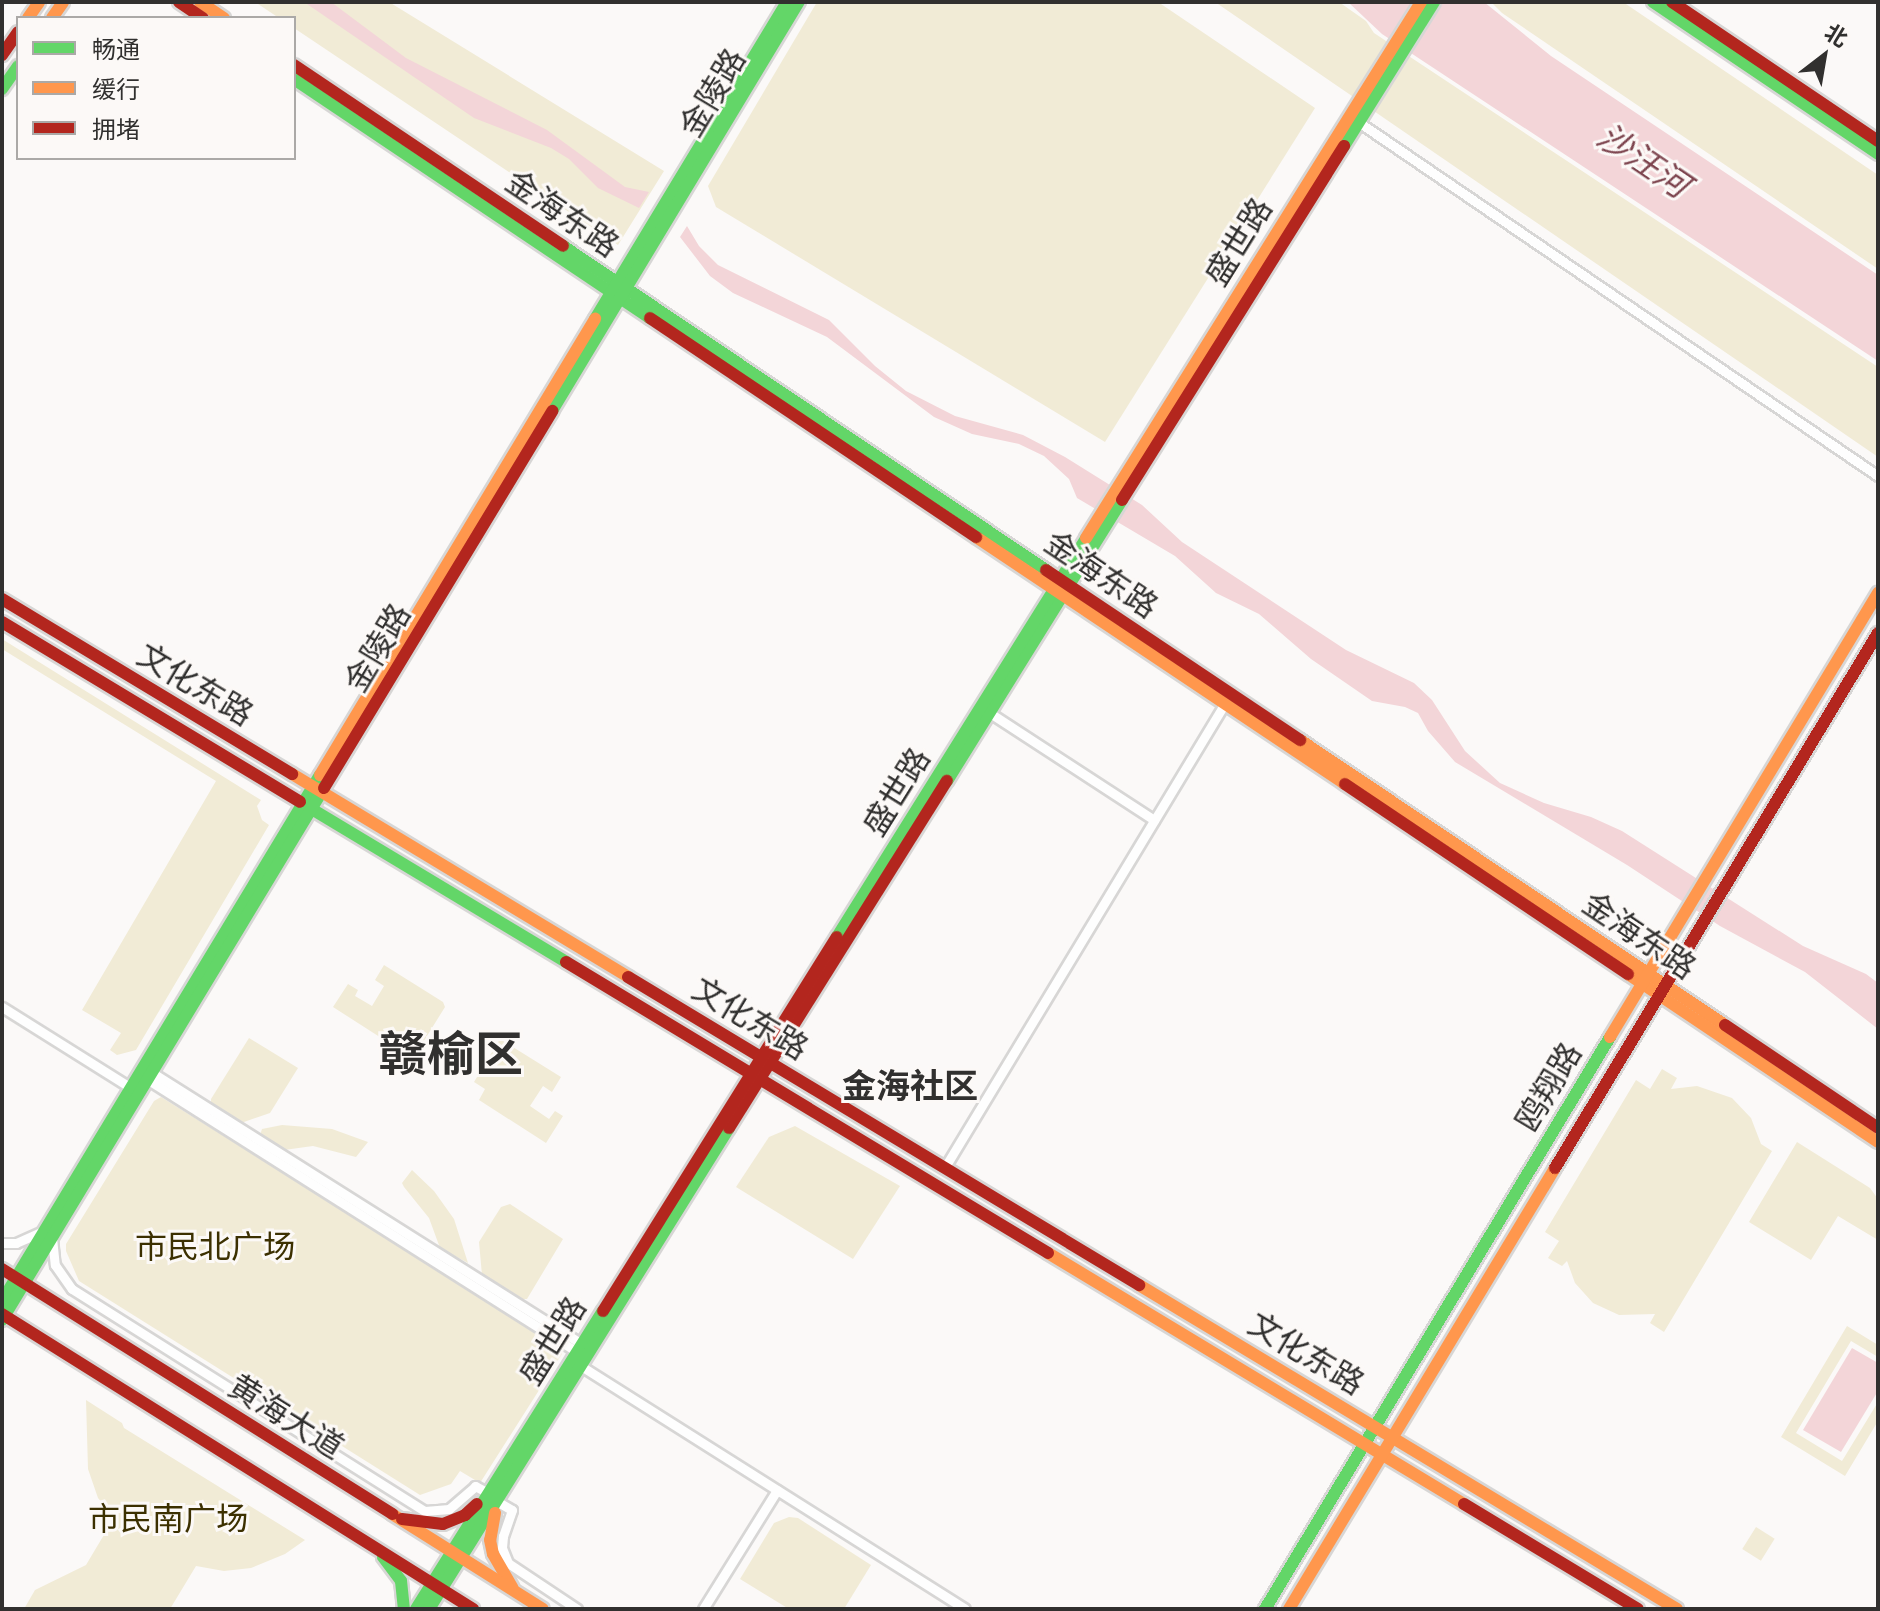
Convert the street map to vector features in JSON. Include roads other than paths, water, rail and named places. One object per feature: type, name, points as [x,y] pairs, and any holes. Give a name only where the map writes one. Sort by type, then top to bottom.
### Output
[{"type":"main road","points":[[179,2],[200,16]]},
{"type":"main road","points":[[200,2],[221,16]]},
{"type":"main road","name":"金陵路","points":[[619,290],[787,2]]},
{"type":"main road","name":"金陵路","points":[[3,1317],[20,1281],[145,1073],[619,290],[799,2]]},
{"type":"main road","name":"盛世路","points":[[416,1609],[437,1586],[495,1498],[756,1077],[990,713],[1062,587],[1421,2]]},
{"type":"main road","name":"盛世路","points":[[767,1060],[1062,587],[1434,2]]},
{"type":"main road","points":[[1653,2],[1878,154]]},
{"type":"main road","points":[[1672,2],[1878,141]]},
{"type":"main road","points":[[2,55],[16,35]]},
{"type":"main road","name":"金海东路","points":[[296,66],[619,290]]},
{"type":"main road","points":[[2,89],[16,69]]},
{"type":"main road","name":"金海东路","points":[[296,80],[619,290],[1645,979]]},
{"type":"main road","name":"金海东路","points":[[1062,587],[1225,703],[1878,1128]]},
{"type":"main road","name":"鸥翔路","points":[[1265,1609],[1878,593]]},
{"type":"main road","name":"文化东路","points":[[2,599],[1677,1609]]},
{"type":"main road","name":"文化东路","points":[[2,622],[1638,1609]]},
{"type":"main road","name":"鸥翔路","points":[[1289,1609],[1878,633]]},
{"type":"main road","name":"金海东路","points":[[1662,990],[1878,1142]]},
{"type":"main road","name":"金陵路","points":[[49,1233],[131,1088],[145,1073]]},
{"type":"main road","name":"黄海大道","points":[[2,1269],[543,1609]]},
{"type":"main road","name":"金陵路","points":[[2,1301],[20,1281]]},
{"type":"main road","name":"黄海大道","points":[[3,1317],[473,1609]]},
{"type":"main road","points":[[397,1518],[443,1524],[495,1498]]},
{"type":"main road","points":[[495,1498],[491,1525],[493,1554],[515,1591]]},
{"type":"main road","points":[[376,1548],[401,1581],[404,1609]]},
{"type":"main road","name":"盛世路","points":[[429,1609],[437,1586]]},
{"type":"street","points":[[1357,121],[1878,476]]},
{"type":"street","points":[[945,1167],[1225,703]]},
{"type":"street","points":[[990,713],[1154,820]]},
{"type":"street","points":[[2,1007],[131,1088]]},
{"type":"street","points":[[145,1073],[584,1354],[777,1490],[965,1609]]},
{"type":"street","points":[[2,1243],[16,1243],[49,1233],[55,1265],[60,1277],[72,1289],[425,1511],[449,1509],[475,1486],[495,1498],[512,1510],[502,1548],[508,1563],[577,1609]]},
{"type":"street","points":[[703,1609],[777,1490]]},
{"type":"water","points":[[304,2],[331,2],[406,58],[547,130],[625,187],[649,192],[639,208],[598,188],[569,159],[551,148],[474,118]]},
{"type":"water","name":"沙汪河","points":[[1348,2],[1484,2],[1551,56],[1878,275],[1878,361],[1382,34]]},
{"type":"water","points":[[687,226],[699,246],[718,265],[829,320],[875,366],[906,391],[955,416],[1023,435],[1065,457],[1142,505],[1182,542],[1346,650],[1414,683],[1432,700],[1465,751],[1500,783],[1544,803],[1591,817],[1622,831],[1803,946],[1866,974],[1878,983],[1878,1029],[1805,972],[1720,926],[1627,865],[1455,762],[1428,731],[1418,713],[1405,707],[1372,701],[1311,659],[1259,614],[1216,593],[1175,556],[1077,498],[1069,479],[1044,456],[1019,444],[972,434],[934,417],[827,337],[733,293],[710,276],[680,237]]},
{"type":"water","points":[[1852,1348],[1878,1363],[1878,1391],[1841,1452],[1803,1430]]},
{"type":"district","name":"赣榆区","points":[[451,1055]]},
{"type":"district","name":"金海社区","points":[[910,1087]]},
{"type":"park label","name":"市民北广场","points":[[215,1247]]},
{"type":"park label","name":"市民南广场","points":[[168,1519]]}]
